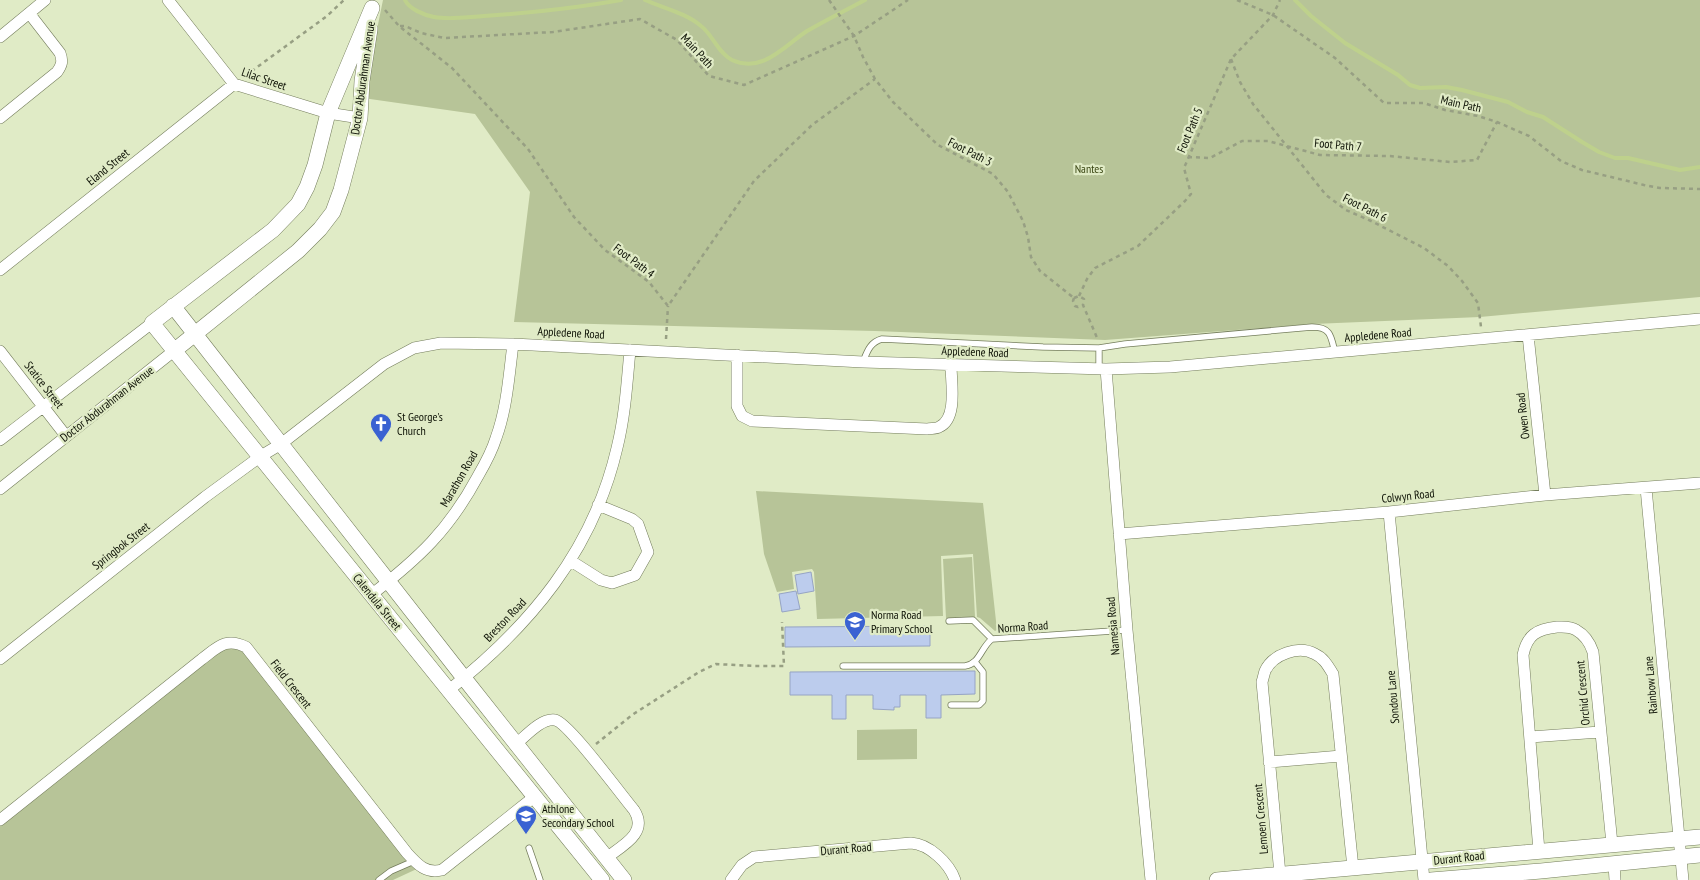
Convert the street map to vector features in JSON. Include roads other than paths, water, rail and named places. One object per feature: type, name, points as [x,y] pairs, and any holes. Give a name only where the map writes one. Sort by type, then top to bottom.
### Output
[{"type":"street","points":[[0,37],[45,0]]},
{"type":"street","name":"Lilac Street","points":[[168,0],[234,84],[328,114],[360,118]]},
{"type":"street","name":"Doctor Abdurahman Avenue","points":[[0,440],[273,230],[298,204],[315,165],[328,114],[346,74],[365,22],[377,6]]},
{"type":"street","name":"Doctor Abdurahman Avenue","points":[[0,489],[290,258],[325,223],[341,190],[360,118],[362,81],[377,6]]},
{"type":"street","points":[[0,118],[62,66],[60,53],[29,13]]},
{"type":"street","name":"Eland Street","points":[[0,270],[234,84]]},
{"type":"street","name":"Calendula Street","points":[[173,306],[624,880]]},
{"type":"street","name":"Appledene Road","points":[[281,444],[384,364],[404,352],[420,346],[441,343],[513,344],[863,362],[1102,369],[1170,367],[1700,319]]},
{"type":"street","name":"Calendula Street","points":[[152,323],[602,880]]},
{"type":"street","name":"Owen Road","points":[[1528,335],[1545,495]]},
{"type":"street","name":"Marathon Road","points":[[371,595],[419,555],[443,531],[466,499],[496,438],[513,344]]},
{"type":"street","name":"Breston Road","points":[[449,690],[521,625],[571,561],[590,526],[608,479],[617,448],[624,412],[630,350]]},
{"type":"street","name":"Statice Street","points":[[0,351],[66,436]]},
{"type":"street","points":[[737,355],[737,406],[742,416],[752,421],[928,429],[939,427],[949,419],[952,409],[951,365]]},
{"type":"street","name":"Namesia Road","points":[[1102,369],[1151,880]]},
{"type":"street","name":"Springbok Street","points":[[0,659],[205,497],[261,456],[281,444]]},
{"type":"street","name":"Colwyn Road","points":[[1119,534],[1389,512],[1545,495],[1700,483]]},
{"type":"street","name":"Rainbow Lane","points":[[1646,488],[1683,880]]},
{"type":"street","points":[[571,561],[600,580],[612,584],[635,575],[648,552],[638,524],[632,519],[598,505]]},
{"type":"street","name":"Sondou Lane","points":[[1389,512],[1424,880]]},
{"type":"street","name":"Orchid Crescent","points":[[1539,851],[1523,655],[1525,644],[1536,632],[1543,629],[1566,626],[1576,629],[1590,642],[1593,652],[1612,844]]},
{"type":"street","name":"Field Crescent","points":[[0,820],[202,659],[221,645],[232,642],[246,647],[414,861],[427,871],[442,870],[534,797]]},
{"type":"street","name":"Lemoen Crescent","points":[[1280,874],[1262,682],[1265,671],[1274,660],[1284,653],[1303,649],[1315,654],[1326,662],[1333,674],[1353,868]]},
{"type":"street","points":[[516,744],[543,722],[556,720],[563,724],[587,751],[634,810],[639,821],[639,827],[634,837],[606,858]]},
{"type":"street","name":"Orchid Crescent","points":[[1530,737],[1600,732]]},
{"type":"street","points":[[1269,762],[1341,756]]},
{"type":"street","name":"Durant Road","points":[[1217,880],[1700,836]]},
{"type":"street","name":"Durant Road","points":[[731,880],[742,865],[754,857],[911,843],[920,844],[928,849],[949,868],[955,880]]},
{"type":"street","name":"Durant Road","points":[[1431,880],[1542,876],[1614,864],[1700,855]]},
{"type":"street","points":[[1614,864],[1615,880]]},
{"type":"lane","points":[[863,362],[870,346],[882,339],[1099,348],[1312,327],[1323,328],[1329,332],[1335,352]]},
{"type":"lane","points":[[1099,348],[1102,369]]},
{"type":"lane","points":[[949,621],[973,620],[992,639]]},
{"type":"lane","name":"Norma Road","points":[[976,662],[985,645],[992,639],[1127,630]]},
{"type":"lane","points":[[843,666],[965,666],[976,662],[983,672],[983,701],[979,704],[950,705]]},
{"type":"lane","points":[[529,848],[540,880]]},
{"type":"lane","points":[[380,880],[391,871],[414,861]]},
{"type":"waterway","points":[[405,0],[413,9],[440,18],[552,10],[621,0]]},
{"type":"waterway","points":[[645,0],[695,21],[709,34],[727,57],[743,63],[764,61],[807,31],[865,0]]},
{"type":"waterway","points":[[1295,0],[1311,16],[1345,43],[1398,75],[1410,85],[1420,88],[1446,87],[1508,102],[1527,112],[1543,117],[1599,152],[1615,158],[1628,158],[1680,170],[1700,167]]},
{"type":"place","name":"St George's Church","points":[[381,443]]},
{"type":"place","name":"Norma Road Primary School","points":[[855,641]]},
{"type":"place","name":"Athlone Secondary School","points":[[526,835]]},
{"type":"park label","name":"Nantes","points":[[1089,169]]}]
